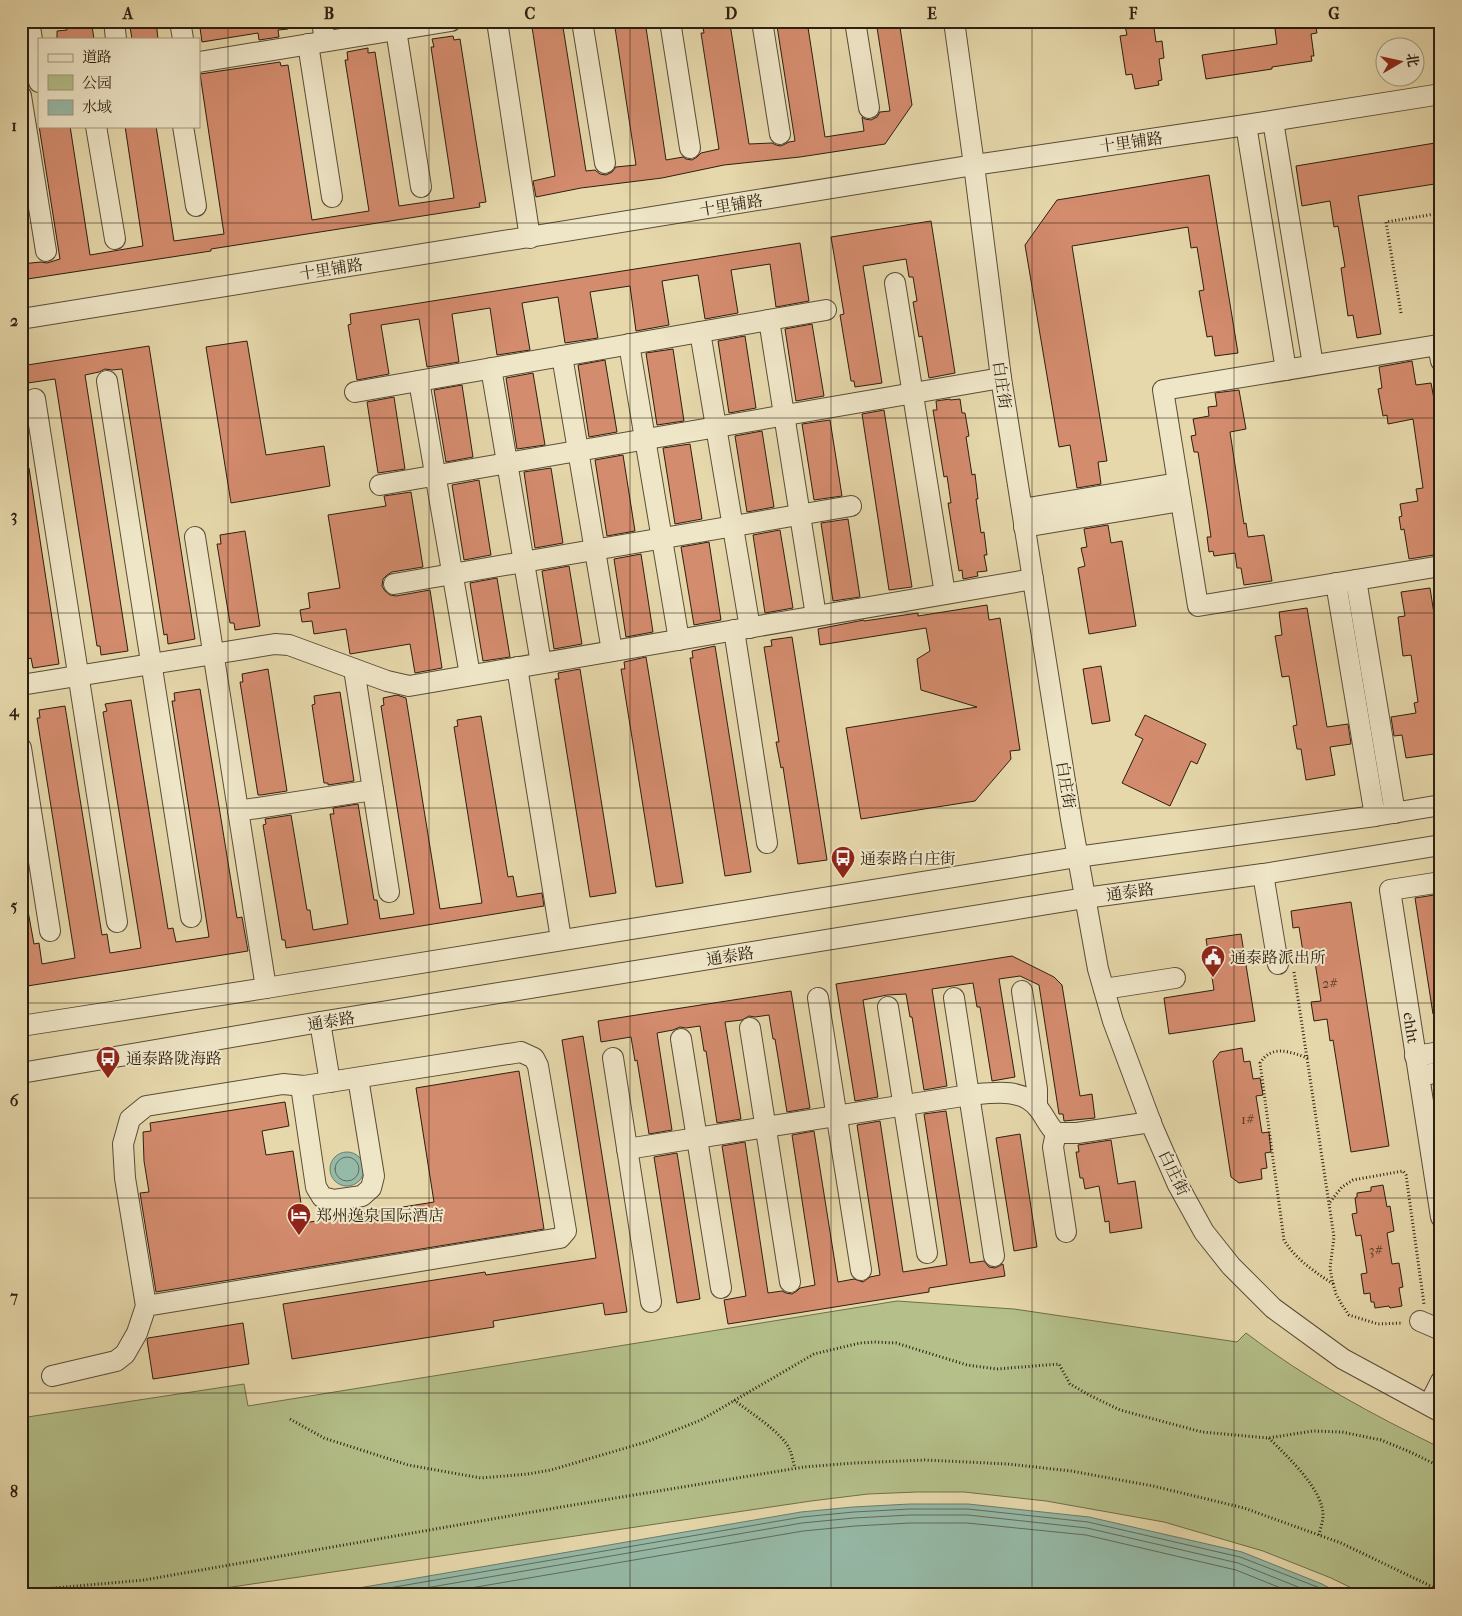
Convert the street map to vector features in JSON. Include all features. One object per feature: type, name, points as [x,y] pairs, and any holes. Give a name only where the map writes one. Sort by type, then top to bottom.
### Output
[{"type":"street","points":[[29,21],[38,76]]},
{"type":"street","points":[[114,21],[116,38]]},
{"type":"street","points":[[180,21],[183,38]]},
{"type":"street","points":[[322,21],[317,43],[332,197]]},
{"type":"street","points":[[200,62],[451,21]]},
{"type":"street","points":[[497,21],[530,238]]},
{"type":"street","points":[[582,21],[605,163]]},
{"type":"street","points":[[670,21],[690,148]]},
{"type":"street","points":[[762,21],[780,134]]},
{"type":"street","points":[[855,21],[869,108]]},
{"type":"street","name":"白庄街","points":[[954,21],[1001,378],[1077,856],[1098,968],[1116,1030],[1151,1122],[1178,1185],[1204,1232],[1231,1266],[1273,1308],[1343,1359],[1435,1408]]},
{"type":"street","points":[[396,30],[421,187]]},
{"type":"street","points":[[21,90],[38,87]]},
{"type":"street","name":"十里铺路","points":[[21,319],[974,165],[1246,126],[1441,94]]},
{"type":"street","points":[[21,96],[46,251]]},
{"type":"street","points":[[1273,121],[1313,365]]},
{"type":"street","points":[[1246,126],[1286,370]]},
{"type":"street","points":[[96,128],[115,239]]},
{"type":"street","points":[[183,128],[196,206]]},
{"type":"street","points":[[895,284],[945,594]]},
{"type":"street","points":[[355,392],[826,310]]},
{"type":"street","points":[[769,320],[816,616]]},
{"type":"street","points":[[700,332],[733,526],[742,629],[767,843]]},
{"type":"street","points":[[629,344],[679,640]]},
{"type":"street","points":[[1441,361],[1438,344],[1163,390],[1198,606],[1441,566]]},
{"type":"street","points":[[562,356],[612,651]]},
{"type":"street","points":[[491,368],[541,663]]},
{"type":"street","points":[[380,486],[1001,378]]},
{"type":"street","points":[[107,381],[191,917]]},
{"type":"street","points":[[420,381],[470,676]]},
{"type":"street","points":[[35,399],[117,922]]},
{"type":"street","points":[[1023,518],[1180,492]]},
{"type":"street","points":[[394,584],[851,506]]},
{"type":"street","points":[[195,537],[266,988]]},
{"type":"street","points":[[21,685],[275,644],[289,645],[387,681],[409,686],[1033,579]]},
{"type":"street","points":[[1356,580],[1394,813]]},
{"type":"street","points":[[1336,583],[1375,816]]},
{"type":"street","points":[[517,667],[561,939]]},
{"type":"street","points":[[354,669],[389,892]]},
{"type":"street","points":[[21,748],[50,931]]},
{"type":"street","points":[[238,811],[374,790]]},
{"type":"street","points":[[21,1026],[1077,856],[1375,816],[1441,805]]},
{"type":"street","name":"通泰路","points":[[21,1073],[320,1022],[1085,898],[1263,874],[1441,845]]},
{"type":"street","points":[[1263,874],[1278,964]]},
{"type":"street","name":"ehht","points":[[1441,882],[1390,890],[1441,1217]]},
{"type":"street","points":[[1104,989],[1174,978]]},
{"type":"street","points":[[1022,991],[1037,1090],[1037,1106]]},
{"type":"street","points":[[818,998],[862,1270]]},
{"type":"street","points":[[954,998],[994,1256]]},
{"type":"street","points":[[888,1007],[927,1254]]},
{"type":"street","points":[[320,1022],[330,1082]]},
{"type":"street","points":[[750,1028],[790,1282]]},
{"type":"street","points":[[681,1039],[721,1288]]},
{"type":"street","points":[[52,1376],[116,1362],[125,1354],[137,1333],[146,1306],[125,1178],[123,1144],[130,1119],[146,1106],[283,1084],[301,1086],[358,1078],[521,1052],[534,1058],[538,1066],[566,1231],[560,1238],[146,1306]]},
{"type":"street","points":[[1416,1056],[1441,1052]]},
{"type":"street","points":[[613,1058],[651,1302]]},
{"type":"street","points":[[1419,1076],[1441,1072]]},
{"type":"street","points":[[301,1086],[316,1187],[322,1197],[334,1200],[362,1196],[371,1188],[374,1176],[358,1078]]},
{"type":"street","points":[[627,1149],[969,1095],[1002,1092],[1023,1096],[1037,1106],[1056,1133],[1077,1133],[1151,1122]]},
{"type":"street","points":[[1056,1133],[1053,1147],[1066,1232]]},
{"type":"street","points":[[1435,1408],[1441,1381]]},
{"type":"path","points":[[1401,313],[1386,222],[1441,213]]},
{"type":"path","points":[[1275,944],[1289,955],[1294,972],[1330,1203],[1334,1237],[1330,1268],[1333,1284],[1342,1305],[1350,1314],[1378,1324],[1429,1325],[1406,1174],[1403,1171],[1354,1180],[1342,1187],[1330,1203]]},
{"type":"path","points":[[1308,1058],[1289,1052],[1276,1051],[1266,1055],[1260,1064],[1284,1240],[1291,1252],[1304,1264],[1333,1284]]},
{"type":"path","points":[[290,1419],[324,1438],[408,1465],[481,1478],[528,1474],[551,1470],[646,1442],[701,1420],[814,1354],[851,1345],[874,1342],[896,1344],[967,1365],[997,1369],[1059,1364],[1070,1384],[1120,1410],[1202,1432],[1268,1438],[1313,1431],[1342,1432],[1381,1440],[1441,1467]]},
{"type":"path","points":[[734,1400],[781,1438],[789,1448],[795,1468]]},
{"type":"path","points":[[1268,1438],[1289,1458],[1318,1496],[1322,1506],[1323,1517],[1319,1535]]},
{"type":"path","points":[[21,1590],[144,1580],[795,1468],[925,1460],[1008,1464],[1071,1471],[1154,1486],[1244,1508],[1342,1543],[1441,1591]]},
{"type":"green space","points":[[897,1301],[1014,1309],[1237,1342],[1246,1333],[1316,1381],[1390,1423],[1441,1448],[1441,1595],[1366,1595],[1331,1578],[1263,1551],[1164,1522],[1046,1501],[964,1492],[917,1492],[868,1494],[811,1501],[178,1595],[21,1595],[21,1418],[244,1384],[248,1406]]},
{"type":"water","points":[[347,1152],[359,1157],[364,1169],[359,1181],[347,1186],[335,1181],[330,1169],[335,1157]]},
{"type":"water","points":[[910,1504],[968,1504],[1089,1517],[1242,1552],[1322,1584],[1343,1595],[318,1595],[801,1512]]},
{"type":"building","points":[[65,21],[86,21],[87,27],[92,26],[94,38],[57,38],[57,31],[67,30]]},
{"type":"building","points":[[129,21],[156,21],[158,38],[132,38]]},
{"type":"building","points":[[199,21],[287,21],[288,29],[278,30],[279,37],[259,40],[258,33],[202,42]]},
{"type":"building","points":[[534,21],[562,21],[586,171],[595,170],[600,174],[606,175],[616,167],[636,165],[614,21],[645,21],[666,160],[683,157],[692,160],[701,153],[719,149],[701,33],[704,33],[702,21],[723,21],[724,25],[730,24],[749,144],[772,143],[781,146],[795,141],[777,26],[780,26],[779,21],[807,21],[825,137],[864,131],[862,117],[871,120],[877,117],[880,112],[890,111],[876,21],[899,21],[912,105],[885,144],[800,157],[724,165],[662,178],[581,188],[536,197],[533,181],[555,176],[532,27],[535,26]]},
{"type":"building","points":[[1124,21],[1153,21],[1156,42],[1162,41],[1164,58],[1159,59],[1162,80],[1158,81],[1159,85],[1135,89],[1132,74],[1126,75],[1120,36],[1127,35]]},
{"type":"building","points":[[1274,21],[1315,21],[1317,33],[1311,34],[1314,56],[1311,56],[1312,61],[1206,79],[1202,55],[1277,44]]},
{"type":"building","points":[[453,36],[454,40],[460,39],[486,202],[479,203],[480,207],[21,280],[21,264],[47,263],[60,259],[39,128],[70,128],[90,255],[143,246],[125,128],[156,128],[174,241],[224,234],[200,74],[280,62],[281,66],[288,65],[312,220],[369,211],[345,60],[348,60],[347,52],[368,48],[368,53],[375,52],[399,206],[454,198],[431,47],[434,47],[432,39]]},
{"type":"building","points":[[1441,142],[1441,183],[1358,196],[1381,334],[1357,338],[1353,315],[1348,316],[1341,268],[1345,267],[1338,226],[1334,227],[1330,201],[1302,206],[1296,166]]},
{"type":"building","points":[[1209,175],[1238,353],[1215,356],[1212,336],[1207,337],[1199,291],[1204,290],[1197,247],[1191,248],[1188,227],[1072,246],[1107,461],[1098,462],[1101,484],[1077,488],[1070,445],[1059,447],[1025,245],[1057,200]]},
{"type":"building","points":[[931,221],[955,373],[929,378],[922,336],[919,337],[913,302],[917,301],[913,277],[909,277],[906,259],[863,266],[882,383],[855,387],[854,381],[851,381],[840,315],[844,314],[831,237]]},
{"type":"building","points":[[800,243],[809,301],[776,307],[770,264],[731,270],[738,313],[705,319],[698,275],[662,281],[669,325],[636,331],[630,286],[590,292],[598,338],[565,343],[558,297],[522,303],[530,350],[497,355],[490,308],[452,314],[459,362],[427,367],[419,319],[381,325],[389,374],[357,380],[348,325],[351,324],[350,314]]},
{"type":"building","points":[[812,324],[824,396],[796,401],[785,329]]},
{"type":"building","points":[[745,336],[756,408],[729,413],[718,341]]},
{"type":"building","points":[[247,341],[266,455],[324,446],[330,486],[231,503],[206,347]]},
{"type":"building","points":[[149,346],[195,639],[168,644],[167,634],[164,635],[122,369],[105,369],[85,375],[128,651],[101,655],[100,646],[97,646],[55,379],[21,384],[21,366]]},
{"type":"building","points":[[673,349],[684,421],[657,425],[646,353]]},
{"type":"building","points":[[605,360],[617,432],[589,437],[578,365]]},
{"type":"building","points":[[1412,361],[1416,385],[1431,383],[1434,399],[1441,398],[1441,532],[1436,533],[1440,554],[1409,559],[1404,529],[1401,530],[1399,517],[1402,516],[1400,504],[1418,501],[1416,489],[1423,488],[1413,419],[1388,424],[1387,415],[1383,416],[1378,389],[1382,388],[1379,367]]},
{"type":"building","points":[[533,373],[545,445],[517,449],[506,378]]},
{"type":"building","points":[[462,385],[473,457],[446,462],[434,390]]},
{"type":"building","points":[[1239,390],[1246,429],[1230,432],[1244,524],[1246,523],[1248,537],[1264,535],[1272,581],[1244,585],[1241,568],[1237,568],[1235,553],[1214,556],[1213,551],[1209,552],[1207,537],[1211,537],[1207,509],[1198,452],[1194,452],[1191,436],[1196,435],[1193,419],[1209,416],[1208,407],[1217,406],[1215,393]]},
{"type":"building","points":[[394,397],[405,469],[378,473],[367,402]]},
{"type":"building","points":[[960,399],[962,413],[965,413],[969,436],[966,437],[972,475],[975,474],[978,499],[976,499],[981,533],[984,532],[987,555],[984,555],[987,571],[977,572],[978,576],[963,579],[962,570],[959,571],[948,503],[951,503],[947,476],[944,477],[933,410],[937,410],[936,401]]},
{"type":"building","points":[[884,410],[912,587],[889,590],[862,414]]},
{"type":"building","points":[[830,420],[842,496],[814,500],[802,424]]},
{"type":"building","points":[[762,431],[774,507],[747,512],[735,436]]},
{"type":"building","points":[[690,444],[702,519],[675,524],[663,448]]},
{"type":"building","points":[[623,455],[635,531],[607,536],[595,460]]},
{"type":"building","points":[[21,468],[29,468],[59,664],[33,668],[31,658],[28,659],[21,617],[21,611],[24,611],[21,596]]},
{"type":"building","points":[[551,468],[563,543],[535,548],[524,472]]},
{"type":"building","points":[[479,480],[491,555],[464,560],[452,485]]},
{"type":"building","points":[[411,492],[423,567],[392,572],[383,579],[382,586],[390,595],[396,596],[430,590],[442,668],[415,673],[410,644],[350,654],[346,629],[314,634],[312,621],[302,622],[300,610],[310,608],[308,593],[340,588],[328,515],[386,506],[384,496]]},
{"type":"building","points":[[848,519],[860,597],[833,601],[821,523]]},
{"type":"building","points":[[1108,525],[1111,543],[1122,541],[1136,626],[1089,634],[1078,568],[1085,566],[1081,548],[1087,547],[1084,529]]},
{"type":"building","points":[[780,530],[793,608],[765,613],[753,535]]},
{"type":"building","points":[[245,531],[260,626],[235,630],[234,623],[230,623],[217,544],[221,544],[220,535]]},
{"type":"building","points":[[709,542],[721,620],[694,625],[681,547]]},
{"type":"building","points":[[641,554],[653,632],[626,637],[614,559]]},
{"type":"building","points":[[569,566],[582,644],[554,649],[542,571]]},
{"type":"building","points":[[497,578],[510,657],[483,661],[470,583]]},
{"type":"building","points":[[1430,588],[1441,659],[1441,753],[1406,758],[1402,735],[1394,736],[1391,717],[1416,713],[1414,703],[1418,702],[1411,655],[1403,656],[1398,617],[1405,616],[1401,592]]},
{"type":"building","points":[[987,605],[989,620],[1000,618],[1020,750],[1010,751],[1011,759],[975,801],[861,819],[846,728],[977,707],[921,690],[917,659],[930,651],[926,628],[820,645],[818,629],[864,620],[918,613],[918,616]]},
{"type":"building","points":[[1307,608],[1327,727],[1348,724],[1351,744],[1330,747],[1335,775],[1306,780],[1301,749],[1297,749],[1293,726],[1297,725],[1289,676],[1282,677],[1275,636],[1282,635],[1279,612]]},
{"type":"building","points":[[792,637],[827,860],[798,864],[783,767],[781,768],[776,742],[779,742],[764,647],[772,646],[771,640]]},
{"type":"building","points":[[715,646],[751,872],[725,876],[690,658],[693,658],[692,651]]},
{"type":"building","points":[[646,657],[683,883],[656,887],[621,669],[625,669],[624,662]]},
{"type":"building","points":[[1101,666],[1110,721],[1092,724],[1083,669]]},
{"type":"building","points":[[268,669],[287,791],[258,795],[240,682],[243,682],[242,674]]},
{"type":"building","points":[[580,669],[616,893],[590,897],[555,679],[559,679],[558,673]]},
{"type":"building","points":[[200,689],[237,918],[242,917],[248,951],[21,987],[21,912],[28,911],[34,944],[39,943],[42,964],[75,958],[37,718],[40,718],[39,710],[65,706],[102,935],[107,934],[110,953],[141,948],[103,712],[107,711],[105,704],[131,700],[168,929],[173,928],[176,942],[209,937],[172,701],[175,701],[174,693]]},
{"type":"building","points":[[340,692],[354,781],[328,785],[328,783],[324,783],[312,705],[315,704],[314,696]]},
{"type":"building","points":[[397,695],[406,698],[440,909],[482,903],[454,727],[458,726],[457,720],[481,716],[508,877],[513,876],[517,897],[542,893],[544,906],[286,948],[285,940],[282,940],[263,825],[266,824],[265,819],[291,815],[307,910],[310,910],[313,930],[348,924],[330,814],[334,814],[333,808],[358,804],[374,900],[377,900],[380,919],[414,914],[381,706],[384,705],[383,698]]},
{"type":"building","points":[[1145,715],[1206,744],[1197,764],[1191,761],[1170,806],[1122,783],[1143,739],[1135,735]]},
{"type":"building","points":[[1441,894],[1441,1014],[1433,1014],[1415,898]]},
{"type":"building","points":[[1351,902],[1389,1146],[1351,1152],[1333,1040],[1330,1041],[1327,1019],[1314,1021],[1311,1002],[1321,1001],[1315,962],[1305,964],[1299,927],[1293,928],[1291,911]]},
{"type":"building","points":[[1241,934],[1255,1021],[1169,1034],[1164,998],[1214,990],[1206,939]]},
{"type":"building","points":[[1012,956],[1054,977],[1062,985],[1080,1096],[1092,1094],[1095,1118],[1064,1121],[1063,1114],[1059,1114],[1039,985],[1020,976],[999,979],[1015,1077],[992,1081],[980,1007],[977,1007],[973,983],[932,989],[947,1086],[924,1090],[912,1017],[910,1017],[906,994],[887,995],[863,1000],[878,1097],[855,1101],[836,984]]},
{"type":"building","points":[[791,991],[810,1108],[787,1112],[775,1039],[773,1039],[769,1015],[749,1016],[742,1020],[725,1022],[741,1119],[717,1123],[706,1051],[704,1051],[700,1026],[680,1027],[657,1033],[672,1130],[649,1134],[637,1060],[635,1061],[631,1037],[601,1042],[598,1021]]},
{"type":"building","points":[[583,1036],[627,1312],[605,1315],[603,1303],[493,1321],[494,1327],[292,1359],[283,1304],[485,1272],[486,1275],[596,1258],[562,1040]]},
{"type":"building","points":[[1242,1048],[1244,1062],[1250,1061],[1253,1079],[1260,1078],[1263,1095],[1256,1096],[1262,1133],[1269,1132],[1271,1152],[1265,1153],[1267,1168],[1261,1169],[1262,1179],[1239,1183],[1231,1177],[1213,1061],[1220,1052]]},
{"type":"building","points":[[519,1071],[544,1229],[156,1292],[140,1193],[149,1192],[144,1161],[143,1132],[151,1131],[150,1123],[285,1102],[289,1126],[262,1131],[266,1155],[293,1151],[304,1223],[434,1202],[416,1088]]},
{"type":"building","points":[[946,1111],[970,1263],[984,1261],[989,1267],[995,1268],[1003,1264],[1005,1276],[929,1288],[929,1292],[728,1324],[724,1300],[746,1296],[722,1146],[745,1142],[768,1293],[782,1291],[792,1294],[800,1288],[815,1285],[792,1135],[814,1131],[838,1282],[854,1279],[863,1282],[870,1277],[880,1275],[857,1125],[880,1121],[903,1272],[947,1265],[924,1114]]},
{"type":"building","points":[[1020,1134],[1037,1247],[1014,1251],[996,1138]]},
{"type":"building","points":[[1111,1140],[1118,1184],[1135,1181],[1142,1228],[1110,1233],[1109,1221],[1105,1222],[1099,1186],[1085,1189],[1083,1178],[1080,1178],[1076,1152],[1079,1152],[1078,1145]]},
{"type":"building","points":[[677,1153],[700,1299],[677,1303],[654,1157]]},
{"type":"building","points":[[1383,1185],[1387,1207],[1390,1206],[1394,1231],[1387,1233],[1392,1264],[1399,1263],[1403,1287],[1399,1288],[1402,1306],[1375,1308],[1374,1302],[1371,1302],[1370,1293],[1364,1294],[1361,1274],[1367,1273],[1361,1235],[1356,1236],[1352,1214],[1357,1213],[1355,1198],[1357,1193],[1371,1191],[1371,1187]]},
{"type":"building","points":[[243,1323],[249,1364],[153,1379],[148,1338]]},
{"type":"place","name":"通泰路白庄街","points":[[843,879]]},
{"type":"place","name":"通泰路派出所","points":[[1213,978]]},
{"type":"place","name":"通泰路陇海路","points":[[108,1079]]},
{"type":"place","name":"郑州逸泉国际酒店","points":[[299,1236]]}]
